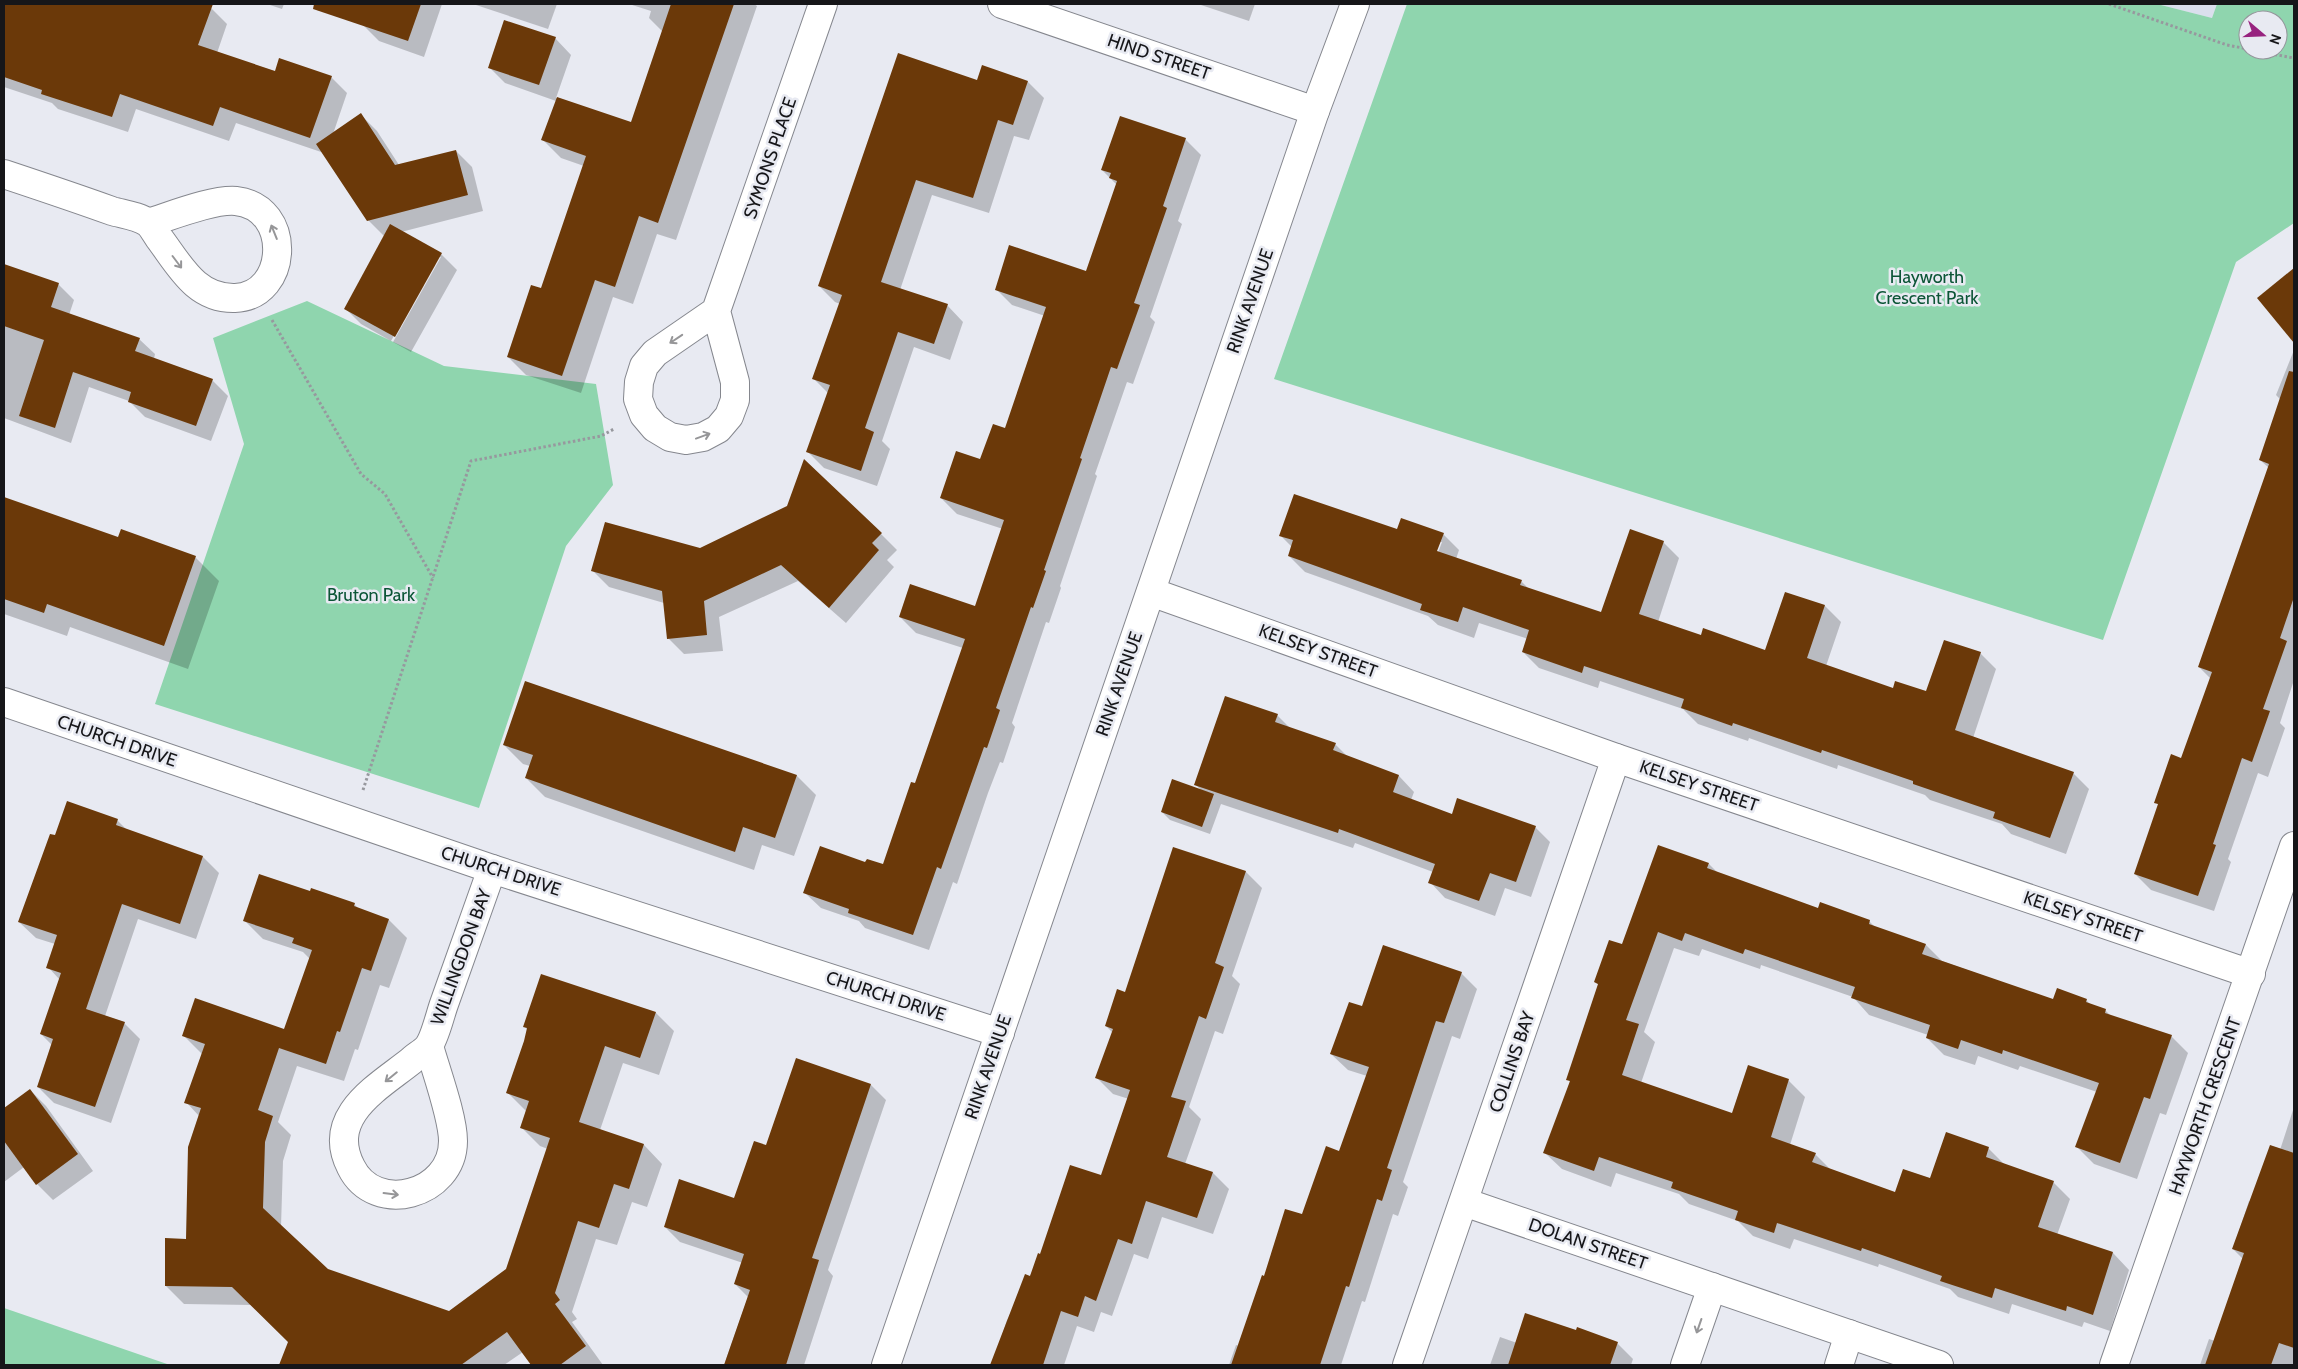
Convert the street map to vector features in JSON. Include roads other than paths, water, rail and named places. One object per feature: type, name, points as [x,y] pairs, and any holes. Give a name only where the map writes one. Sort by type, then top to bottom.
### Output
[{"type":"street","name":"SYMONS PLACE","points":[[716,311],[824,4]]},
{"type":"street","name":"HIND STREET","points":[[1002,4],[1315,111]]},
{"type":"street","name":"RINK AVENUE","points":[[886,1365],[1315,111],[1355,4]]},
{"type":"street","points":[[4,174],[148,223],[193,282],[206,293],[222,298],[240,298],[256,291],[268,280],[276,265],[279,248],[275,232],[266,217],[253,206],[237,201],[220,202],[148,223]]},
{"type":"street","points":[[716,311],[735,382],[735,400],[729,416],[718,429],[703,437],[686,440],[670,437],[655,428],[644,415],[638,399],[639,382],[644,366],[656,353],[716,311]]},
{"type":"street","name":"KELSEY STREET","points":[[1151,592],[1616,758],[2251,974]]},
{"type":"street","name":"CHURCH DRIVE","points":[[4,702],[492,869],[1000,1033]]},
{"type":"street","name":"COLLINS BAY","points":[[1407,1365],[1616,758]]},
{"type":"street","name":"HAYWORTH CRESCENT","points":[[2114,1365],[2294,846]]},
{"type":"street","name":"WILLINGDON BAY","points":[[429,1046],[451,1125],[453,1142],[450,1159],[442,1174],[430,1186],[414,1193],[398,1196],[381,1193],[365,1184],[354,1172],[346,1157],[343,1140],[346,1123],[354,1108],[429,1046],[492,869]]},
{"type":"street","name":"DOLAN STREET","points":[[1464,1202],[1939,1365]]},
{"type":"street","points":[[1686,1365],[1712,1287]]},
{"type":"street","points":[[1839,1365],[1849,1334]]},
{"type":"park label","name":"Hayworth Crescent Park","points":[[1927,287]]},
{"type":"park label","name":"Bruton Park","points":[[371,595]]}]
